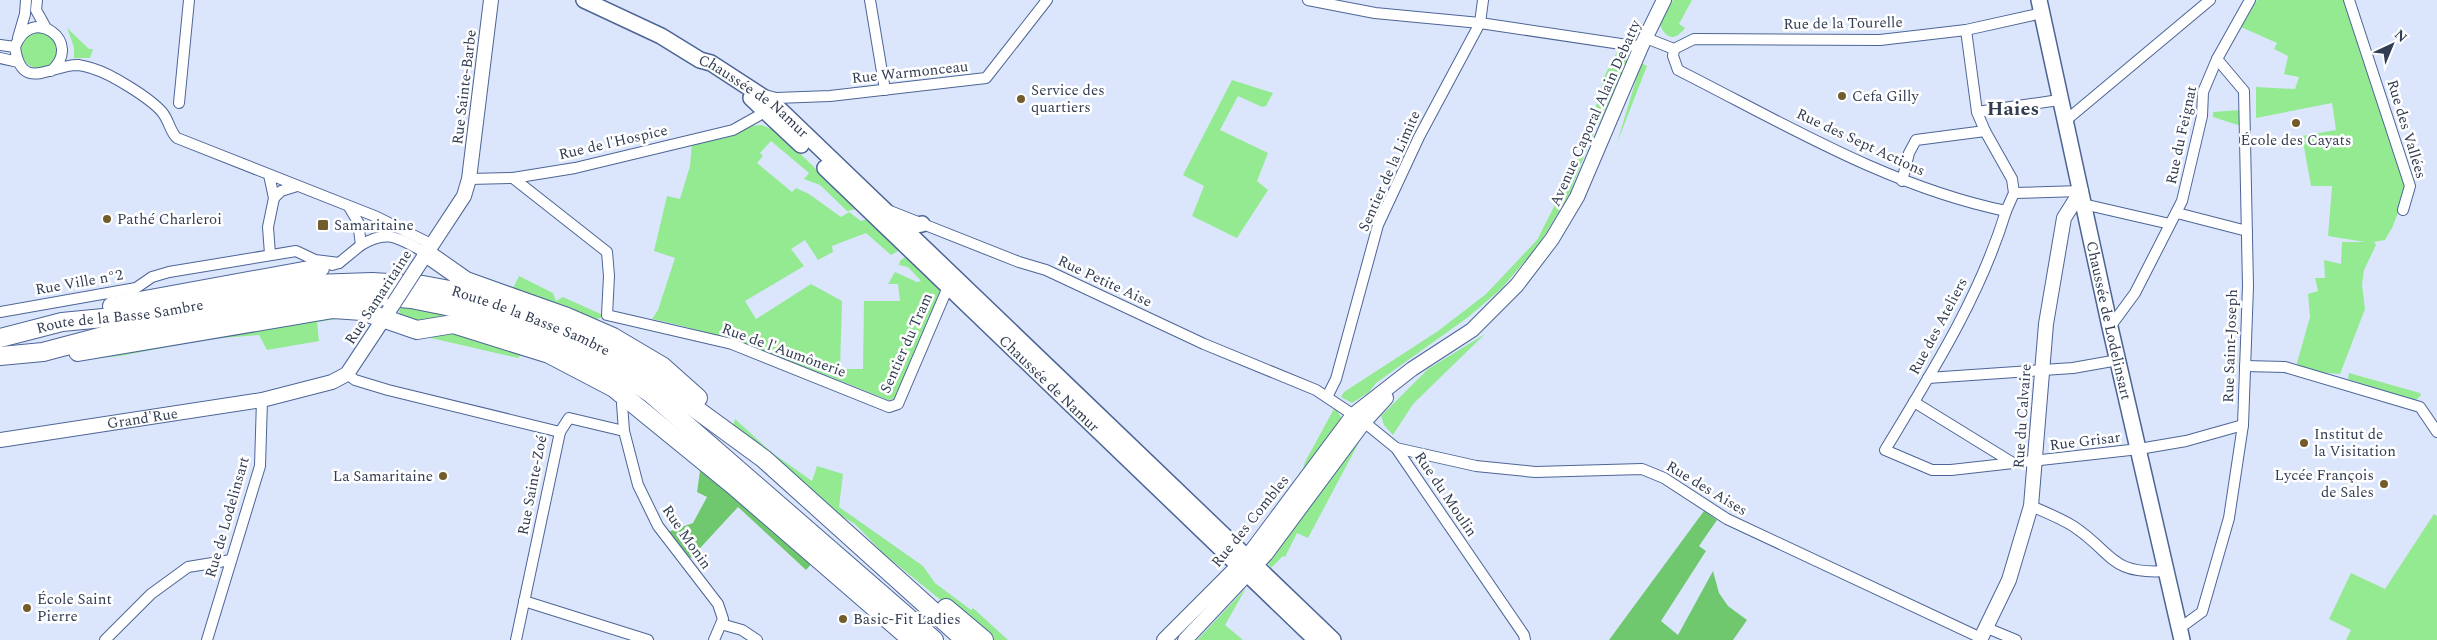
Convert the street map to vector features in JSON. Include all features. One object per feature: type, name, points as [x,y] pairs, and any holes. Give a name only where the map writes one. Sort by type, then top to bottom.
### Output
[{"type":"highway","points":[[429,249],[466,281],[567,317],[621,342],[662,366],[720,417],[736,437]]},
{"type":"highway","points":[[62,322],[90,310],[320,268]]},
{"type":"highway","name":"Route de la Basse Sambre","points":[[0,338],[62,322],[155,313],[313,284],[372,282],[423,285],[454,291],[499,305],[581,337],[637,366],[736,437],[965,640]]},
{"type":"highway","name":"Route de la Basse Sambre","points":[[0,356],[42,352],[107,336],[317,298],[368,295],[411,299],[461,308],[574,350],[616,370],[650,393],[834,556],[934,640]]},
{"type":"highway","points":[[42,352],[87,352],[333,309],[362,311],[417,330],[453,324],[550,354],[614,388],[729,481],[912,640]]},
{"type":"highway","points":[[678,416],[699,446],[729,481]]},
{"type":"highway","points":[[807,498],[860,534],[984,640]]},
{"type":"highway","points":[[769,516],[834,556]]},
{"type":"main road","name":"Rue Sainte-Barbe","points":[[470,179],[491,0]]},
{"type":"main road","points":[[584,0],[660,36],[700,60]]},
{"type":"main road","name":"Avenue Caporal Alain Debatty","points":[[1358,419],[1412,369],[1472,330],[1517,285],[1552,239],[1577,196],[1643,43],[1664,0]]},
{"type":"main road","name":"Chaussée de Lodelinsart","points":[[2040,6],[2110,328],[2181,634]]},
{"type":"main road","name":"Chaussée de Namur","points":[[700,60],[714,73],[738,84],[762,102],[777,106]]},
{"type":"main road","name":"Chaussée de Namur","points":[[700,60],[711,63],[777,106],[948,287],[1128,459],[1247,565]]},
{"type":"main road","name":"Rue Samaritaine","points":[[347,374],[464,196],[470,179]]},
{"type":"main road","name":"Chaussée de Namur","points":[[858,193],[878,205],[1206,519],[1247,565]]},
{"type":"main road","name":"Chaussée de Namur","points":[[858,193],[892,226],[902,228]]},
{"type":"main road","name":"Rue du Calvaire","points":[[1982,635],[2009,580],[2031,506],[2046,324],[2064,218],[2082,198]]},
{"type":"main road","points":[[902,228],[922,224]]},
{"type":"main road","name":"Grand'Rue","points":[[0,440],[284,396],[332,382],[347,374]]},
{"type":"main road","name":"Rue des Combles","points":[[1185,640],[1247,565],[1358,419]]},
{"type":"main road","points":[[1128,459],[1136,460],[1185,506],[1206,519]]},
{"type":"main road","points":[[1247,565],[1316,640]]},
{"type":"main road","points":[[1247,565],[1333,640]]},
{"type":"main road","name":"Rue des Combles","points":[[1164,640],[1247,565]]},
{"type":"street","points":[[18,62],[16,43],[25,14],[26,0]]},
{"type":"street","points":[[37,0],[36,10],[46,28]]},
{"type":"street","points":[[179,103],[189,0]]},
{"type":"street","points":[[870,0],[885,90]]},
{"type":"street","name":"Rue Warmonceau","points":[[777,106],[885,90],[986,78],[1047,0]]},
{"type":"street","points":[[1308,0],[1375,13],[1480,23],[1643,43],[1674,49]]},
{"type":"street","name":"Sentier de la Limite","points":[[1327,397],[1336,379],[1378,225],[1419,137],[1480,23],[1484,0]]},
{"type":"street","points":[[2064,122],[2210,0]]},
{"type":"street","name":"Rue du Feignat","points":[[2110,328],[2135,293],[2182,201],[2202,116],[2203,92],[2217,59],[2250,0]]},
{"type":"street","name":"Rue des Vallées","points":[[2349,0],[2410,186],[2402,210]]},
{"type":"street","name":"Rue de la Tourelle","points":[[1674,49],[1694,39],[1880,40],[1966,30],[2040,6]]},
{"type":"street","points":[[0,45],[16,43],[31,28],[46,28],[53,32],[61,45],[60,60],[51,71]]},
{"type":"street","points":[[1966,30],[1977,112],[2012,179],[2014,193],[2006,211]]},
{"type":"street","name":"Rue des Sept Actions","points":[[1674,49],[1673,56],[1678,70],[1902,180],[1974,204],[2006,211]]},
{"type":"street","points":[[0,58],[18,62],[31,73],[44,74],[78,65],[96,69],[130,87],[150,101],[162,112],[178,138],[377,217],[429,249]]},
{"type":"street","name":"Rue Saint-Joseph","points":[[2181,634],[2202,612],[2229,518],[2243,425],[2247,231],[2244,91],[2217,59]]},
{"type":"street","points":[[1977,112],[2060,100]]},
{"type":"street","name":"Rue de l'Hospice","points":[[470,179],[513,178],[575,168],[733,130],[777,106]]},
{"type":"street","points":[[1902,180],[1909,152],[1916,140],[1986,131]]},
{"type":"street","points":[[269,175],[274,198],[268,227],[270,254]]},
{"type":"street","name":"Rue de l'Aumônerie","points":[[513,178],[607,252],[609,276],[607,315],[732,344],[889,407]]},
{"type":"street","points":[[274,198],[281,191],[297,186]]},
{"type":"street","points":[[2014,193],[2082,198],[2170,224]]},
{"type":"street","name":"Rue Petite Aise","points":[[878,205],[1020,262],[1046,270],[1204,344],[1316,390]]},
{"type":"street","points":[[349,207],[358,222],[361,245]]},
{"type":"street","name":"Rue des Ateliers","points":[[1885,450],[1964,316],[1996,244],[2006,211]]},
{"type":"street","points":[[2176,213],[2247,231]]},
{"type":"street","points":[[320,268],[339,263],[361,245],[376,236],[389,236],[429,249]]},
{"type":"street","name":"Rue Ville n°2","points":[[0,312],[136,288],[152,277],[270,254],[296,251],[315,260],[339,263]]},
{"type":"street","name":"Sentier du Tram","points":[[889,407],[898,404],[948,287]]},
{"type":"street","points":[[1928,378],[2042,371],[2118,360]]},
{"type":"street","points":[[2245,366],[2285,367],[2420,407],[2437,432]]},
{"type":"street","name":"Rue Sainte-Zoé","points":[[347,374],[355,380],[388,390],[560,432],[516,640]]},
{"type":"street","name":"Rue du Moulin","points":[[1316,390],[1396,448],[1524,635],[1525,640]]},
{"type":"street","name":"Rue de Lodelinsart","points":[[206,640],[260,466],[262,400]]},
{"type":"street","points":[[1914,402],[2013,463]]},
{"type":"street","name":"Rue Monin","points":[[622,404],[624,431],[638,485],[658,526],[718,604],[723,619],[721,624]]},
{"type":"street","points":[[560,432],[569,418],[624,431]]},
{"type":"street","name":"Rue Grisar","points":[[1885,450],[1932,470],[2034,462],[2139,449],[2186,441],[2243,425]]},
{"type":"street","name":"Rue des Aises","points":[[1396,448],[1476,466],[1535,472],[1642,469],[1664,478],[1727,519],[1982,635],[2016,640]]},
{"type":"street","points":[[2031,506],[2074,527],[2115,563],[2149,572],[2167,571]]},
{"type":"street","points":[[105,640],[151,594],[188,567],[231,560]]},
{"type":"street","points":[[524,601],[648,640]]},
{"type":"street","points":[[714,640],[721,624],[742,630],[757,640]]},
{"type":"green space","points":[[1673,0],[1692,0],[1679,24],[1685,28],[1674,37],[1670,37],[1664,32],[1659,23]]},
{"type":"green space","points":[[2257,0],[2346,0],[2409,183],[2393,226],[2385,240],[2374,242],[2376,245],[2364,270],[2362,285],[2365,309],[2340,374],[2295,370],[2310,317],[2308,294],[2318,291],[2315,278],[2325,278],[2324,260],[2341,264],[2342,242],[2365,242],[2328,236],[2332,186],[2311,186],[2302,136],[2336,130],[2332,103],[2256,118],[2256,87],[2295,89],[2299,77],[2284,74],[2288,56],[2274,49],[2277,43],[2241,27]]},
{"type":"green space","points":[[67,28],[89,49],[93,49],[90,58],[74,58],[74,47]]},
{"type":"green space","points":[[39,32],[46,33],[52,37],[56,43],[56,57],[52,63],[46,67],[39,68],[32,67],[26,63],[22,57],[21,50],[22,43],[26,37],[32,33]]},
{"type":"green space","points":[[1619,48],[1630,56],[1588,146],[1569,195],[1538,246],[1501,289],[1467,318],[1376,383],[1369,392],[1352,403],[1341,397],[1344,392],[1438,331],[1486,294],[1537,240],[1584,148],[1605,75]]},
{"type":"green space","points":[[1641,63],[1647,66],[1617,143]]},
{"type":"green space","points":[[1232,80],[1273,93],[1266,106],[1262,107],[1238,96],[1220,130],[1268,153],[1257,181],[1268,190],[1237,238],[1192,216],[1204,186],[1183,175]]},
{"type":"green space","points":[[2240,110],[2241,126],[2213,117],[2213,112]]},
{"type":"green space","points":[[762,125],[778,132],[857,209],[847,211],[820,185],[804,179],[809,173],[771,141],[760,153],[763,156],[757,163],[792,192],[796,188],[809,194],[841,217],[849,212],[861,221],[869,218],[900,250],[891,255],[866,233],[832,246],[833,252],[818,260],[805,240],[791,249],[804,266],[745,301],[756,319],[811,284],[842,301],[840,369],[863,369],[864,301],[900,301],[898,284],[888,284],[895,272],[917,282],[921,281],[908,267],[899,265],[900,261],[905,257],[943,292],[897,398],[888,400],[801,365],[742,344],[712,334],[652,319],[658,310],[675,258],[654,251],[667,196],[680,199],[690,166],[692,143],[749,126]]},
{"type":"green space","points":[[519,276],[553,293],[556,301],[563,297],[605,316],[589,322],[512,290]]},
{"type":"green space","points":[[402,304],[421,306],[458,318],[419,324],[402,318],[399,312]]},
{"type":"green space","points":[[330,316],[344,318],[317,322],[319,341],[267,350],[259,335],[210,339],[120,356],[88,359]]},
{"type":"green space","points":[[454,329],[526,351],[518,358],[418,335]]},
{"type":"green space","points":[[1485,334],[1413,404],[1393,435],[1384,425],[1381,416],[1428,369]]},
{"type":"green space","points":[[2349,373],[2420,393],[2421,395],[2415,401],[2348,379]]},
{"type":"green space","points":[[1335,407],[1345,424],[1302,472],[1305,462]]},
{"type":"green space","points":[[735,419],[771,452],[812,481],[817,466],[843,474],[839,507],[923,566],[935,583],[971,610],[973,608],[1008,640],[990,640],[884,554],[855,524],[823,505],[733,425]]},
{"type":"green space","points":[[1365,431],[1308,538],[1297,533],[1285,557],[1283,556],[1271,568],[1267,558],[1347,457],[1351,446]]},
{"type":"green space","points":[[701,464],[815,560],[806,570],[738,507],[691,558],[676,548],[668,532],[693,523],[707,497],[697,492]]},
{"type":"green space","points":[[1704,511],[1717,520],[1699,546],[1706,551],[1661,621],[1678,635],[1713,571],[1719,593],[1728,606],[1747,620],[1733,640],[1609,640]]},
{"type":"green space","points":[[2434,514],[2437,516],[2437,640],[2346,640],[2351,630],[2329,619],[2351,573],[2385,589]]},
{"type":"green space","points":[[1246,588],[1225,625],[1243,640],[1197,640]]},
{"type":"place","name":"Cefa Gilly","points":[[1842,96]]},
{"type":"place","name":"Service des quartiers","points":[[1021,99]]},
{"type":"place","name":"École des Cayats","points":[[2296,123]]},
{"type":"place","name":"Pathé Charleroi","points":[[107,219]]},
{"type":"place","name":"Samaritaine","points":[[323,225]]},
{"type":"place","name":"Institut de la Visitation","points":[[2304,443]]},
{"type":"place","name":"La Samaritaine","points":[[443,476]]},
{"type":"place","name":"Lycée François de Sales","points":[[2384,484]]},
{"type":"place","name":"École Saint Pierre","points":[[27,608]]},
{"type":"place","name":"Basic-Fit Ladies","points":[[843,619]]},
{"type":"district","name":"Haies","points":[[2013,108]]}]
